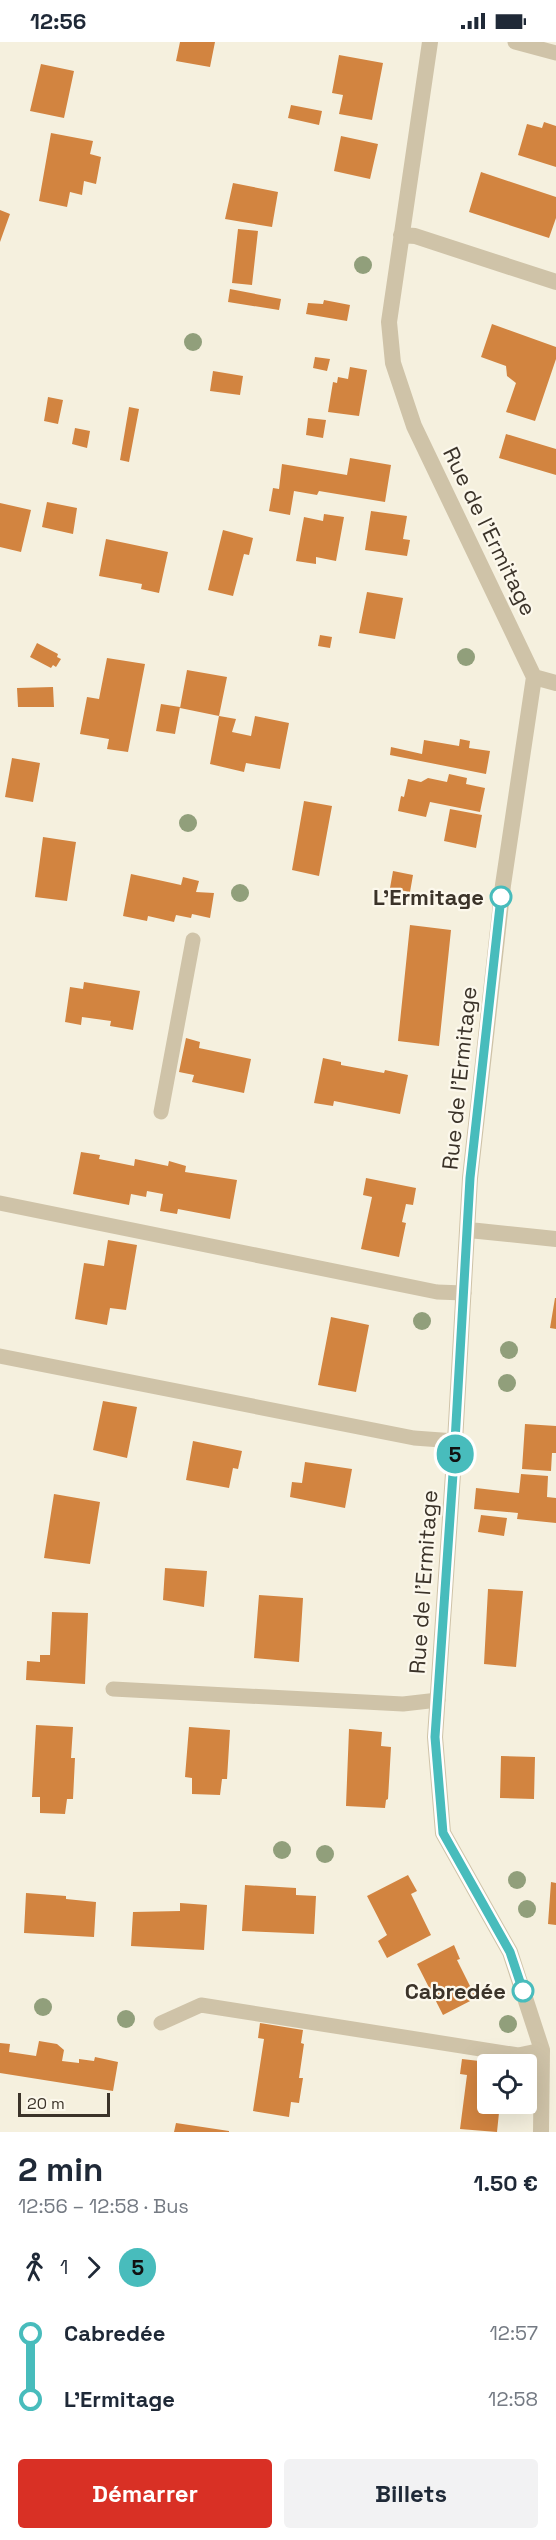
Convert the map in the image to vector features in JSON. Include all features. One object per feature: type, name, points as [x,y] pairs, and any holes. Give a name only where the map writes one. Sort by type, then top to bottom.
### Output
[{"type":"street","name":"Rue de l'Ermitage","points":[[430,42],[389,322],[393,363],[414,426],[534,677],[503,885],[470,1178],[469,1230],[435,1737],[443,1833],[510,1952],[542,2050],[541,2132]]},
{"type":"street","points":[[401,236],[415,236],[556,282]]},
{"type":"street","points":[[534,677],[556,683]]},
{"type":"street","points":[[469,1230],[556,1239]]},
{"type":"lane","points":[[515,42],[556,53]]},
{"type":"lane","points":[[160,1112],[193,940]]},
{"type":"lane","points":[[0,1203],[437,1292],[464,1293]]},
{"type":"lane","points":[[0,1356],[414,1438],[455,1441]]},
{"type":"lane","points":[[113,1689],[403,1704],[438,1700]]},
{"type":"lane","points":[[161,2023],[201,2005],[518,2055],[542,2050]]},
{"type":"building","points":[[180,42],[215,42],[210,67],[176,61]]},
{"type":"building","points":[[339,55],[383,63],[372,120],[339,114],[343,95],[332,93]]},
{"type":"building","points":[[41,64],[74,71],[64,118],[30,111]]},
{"type":"building","points":[[291,105],[322,111],[319,125],[288,118]]},
{"type":"building","points":[[544,122],[556,126],[556,167],[518,155],[527,124],[542,128]]},
{"type":"building","points":[[51,133],[93,141],[90,154],[101,157],[96,184],[84,181],[82,195],[70,192],[67,207],[39,201]]},
{"type":"building","points":[[341,136],[378,144],[370,179],[334,171]]},
{"type":"building","points":[[481,172],[556,197],[556,218],[549,238],[469,212]]},
{"type":"building","points":[[233,183],[278,192],[272,227],[225,219]]},
{"type":"building","points":[[0,210],[10,214],[0,242]]},
{"type":"building","points":[[238,229],[258,231],[252,285],[232,283]]},
{"type":"building","points":[[230,289],[281,299],[279,310],[228,302]]},
{"type":"building","points":[[324,300],[350,305],[347,321],[306,314],[308,303],[323,304]]},
{"type":"building","points":[[492,324],[556,347],[556,359],[535,421],[506,412],[516,383],[507,376],[506,366],[481,357]]},
{"type":"building","points":[[315,357],[330,359],[327,371],[313,368]]},
{"type":"building","points":[[350,367],[367,370],[359,416],[328,412],[333,382],[337,383],[338,377],[348,379]]},
{"type":"building","points":[[213,371],[243,376],[240,395],[210,391]]},
{"type":"building","points":[[48,397],[63,400],[58,424],[44,421]]},
{"type":"building","points":[[129,407],[139,409],[129,462],[120,460]]},
{"type":"building","points":[[308,418],[326,420],[323,438],[306,435]]},
{"type":"building","points":[[75,428],[90,431],[87,448],[72,444]]},
{"type":"building","points":[[506,434],[556,449],[556,475],[499,458]]},
{"type":"building","points":[[350,458],[391,465],[385,502],[319,491],[317,495],[294,491],[290,515],[269,511],[273,488],[279,489],[282,464],[347,475]]},
{"type":"building","points":[[47,502],[77,508],[73,534],[42,527]]},
{"type":"building","points":[[0,503],[31,510],[21,552],[0,547]]},
{"type":"building","points":[[371,511],[407,516],[403,539],[410,540],[407,556],[365,550]]},
{"type":"building","points":[[324,514],[344,517],[336,561],[316,557],[316,564],[296,561],[304,517],[323,521]]},
{"type":"building","points":[[223,530],[253,538],[249,555],[244,554],[233,596],[208,590]]},
{"type":"building","points":[[106,539],[168,552],[159,593],[141,589],[142,584],[99,576]]},
{"type":"building","points":[[367,592],[403,598],[395,639],[359,633]]},
{"type":"building","points":[[320,635],[332,637],[330,648],[318,646]]},
{"type":"building","points":[[37,643],[58,654],[57,657],[61,659],[56,667],[53,665],[51,668],[30,657]]},
{"type":"building","points":[[107,658],[145,664],[128,752],[107,749],[109,739],[80,734],[87,697],[99,699]]},
{"type":"building","points":[[187,670],[227,677],[219,716],[180,708]]},
{"type":"building","points":[[53,687],[54,707],[18,707],[17,688]]},
{"type":"building","points":[[161,704],[180,707],[175,734],[156,731]]},
{"type":"building","points":[[219,716],[236,719],[232,732],[251,736],[255,716],[289,723],[280,769],[246,763],[244,772],[210,764]]},
{"type":"building","points":[[460,739],[470,741],[469,748],[490,751],[486,774],[390,755],[391,747],[422,754],[424,740],[459,746]]},
{"type":"building","points":[[12,758],[40,763],[33,802],[5,797]]},
{"type":"building","points":[[449,774],[467,778],[466,784],[485,788],[480,812],[430,802],[426,817],[398,811],[408,779],[421,782],[428,778],[447,782]]},
{"type":"building","points":[[304,801],[332,806],[319,876],[292,870]]},
{"type":"building","points":[[450,809],[482,815],[476,848],[444,841]]},
{"type":"building","points":[[43,837],[76,842],[67,901],[35,897]]},
{"type":"building","points":[[393,871],[413,875],[410,892],[390,888]]},
{"type":"building","points":[[131,874],[181,885],[183,877],[199,881],[196,892],[214,893],[210,918],[192,914],[191,918],[176,915],[174,922],[148,916],[147,921],[123,916]]},
{"type":"building","points":[[410,925],[451,930],[439,1046],[398,1041]]},
{"type":"building","points":[[84,982],[140,991],[133,1030],[110,1026],[111,1021],[82,1017],[81,1025],[65,1022],[70,987],[83,989]]},
{"type":"building","points":[[186,1038],[200,1042],[199,1048],[251,1059],[244,1093],[192,1082],[194,1075],[179,1072]]},
{"type":"building","points":[[323,1058],[341,1062],[341,1065],[408,1075],[400,1114],[334,1101],[333,1106],[314,1103]]},
{"type":"building","points":[[81,1152],[100,1155],[99,1159],[134,1166],[135,1159],[168,1166],[169,1161],[186,1166],[185,1172],[237,1180],[230,1219],[178,1209],[177,1214],[160,1211],[163,1194],[147,1191],[146,1197],[131,1194],[129,1205],[73,1194]]},
{"type":"building","points":[[366,1178],[416,1188],[413,1205],[406,1204],[402,1222],[406,1223],[399,1257],[361,1249],[372,1197],[363,1195]]},
{"type":"building","points":[[108,1240],[137,1245],[126,1310],[110,1308],[107,1325],[75,1319],[84,1263],[104,1266]]},
{"type":"building","points":[[556,1298],[556,1329],[550,1328]]},
{"type":"building","points":[[331,1317],[369,1325],[356,1392],[318,1385]]},
{"type":"building","points":[[103,1401],[137,1407],[127,1458],[93,1450]]},
{"type":"building","points":[[525,1424],[556,1426],[556,1453],[552,1453],[551,1471],[522,1469]]},
{"type":"building","points":[[193,1441],[242,1451],[238,1469],[233,1468],[229,1488],[186,1480]]},
{"type":"building","points":[[305,1462],[352,1469],[345,1508],[290,1497],[292,1482],[302,1483]]},
{"type":"building","points":[[521,1474],[548,1476],[547,1497],[556,1498],[556,1523],[517,1519],[518,1513],[474,1509],[476,1488],[519,1493]]},
{"type":"building","points":[[54,1494],[100,1502],[90,1564],[44,1558]]},
{"type":"building","points":[[481,1515],[507,1518],[504,1536],[478,1532]]},
{"type":"building","points":[[165,1568],[207,1571],[204,1607],[163,1600]]},
{"type":"building","points":[[488,1589],[523,1591],[516,1667],[484,1664]]},
{"type":"building","points":[[259,1595],[303,1598],[299,1662],[254,1658]]},
{"type":"building","points":[[52,1612],[88,1613],[85,1684],[26,1680],[27,1661],[40,1662],[40,1655],[50,1655]]},
{"type":"building","points":[[36,1725],[73,1727],[71,1758],[75,1758],[73,1799],[67,1799],[65,1814],[40,1813],[40,1797],[32,1797]]},
{"type":"building","points":[[189,1727],[230,1730],[227,1779],[222,1779],[220,1795],[192,1794],[192,1778],[185,1777]]},
{"type":"building","points":[[349,1729],[382,1732],[381,1746],[391,1747],[388,1799],[385,1808],[346,1806]]},
{"type":"building","points":[[501,1756],[535,1757],[534,1799],[500,1798]]},
{"type":"building","points":[[408,1875],[417,1891],[411,1894],[431,1935],[387,1958],[378,1941],[387,1935],[367,1896]]},
{"type":"building","points":[[551,1882],[556,1883],[556,1925],[548,1924]]},
{"type":"building","points":[[245,1885],[296,1888],[296,1895],[316,1896],[314,1934],[242,1931]]},
{"type":"building","points":[[26,1893],[66,1896],[66,1899],[96,1902],[94,1937],[24,1933]]},
{"type":"building","points":[[180,1903],[207,1905],[204,1950],[131,1946],[133,1912],[180,1911]]},
{"type":"building","points":[[454,1945],[460,1959],[457,1960],[476,1998],[443,2015],[417,1964]]},
{"type":"building","points":[[260,2023],[303,2030],[301,2043],[304,2044],[299,2078],[303,2078],[299,2103],[291,2102],[289,2117],[253,2111],[264,2039],[258,2038]]},
{"type":"building","points":[[39,2041],[57,2044],[64,2050],[62,2061],[79,2063],[79,2059],[94,2061],[95,2057],[118,2062],[113,2091],[0,2073],[0,2043],[10,2044],[9,2052],[36,2056]]},
{"type":"building","points":[[462,2059],[477,2061],[477,2114],[499,2114],[497,2132],[460,2129],[467,2075],[460,2074]]},
{"type":"building","points":[[176,2123],[229,2131],[229,2132],[174,2132]]},
{"type":"bus line","name":"5","points":[[501,897],[470,1178],[469,1230],[435,1737],[443,1833],[489,1910],[510,1952],[523,1991]]},
{"type":"place","name":"L'Ermitage","points":[[501,897]]},
{"type":"place","name":"Cabredée","points":[[523,1991]]}]
